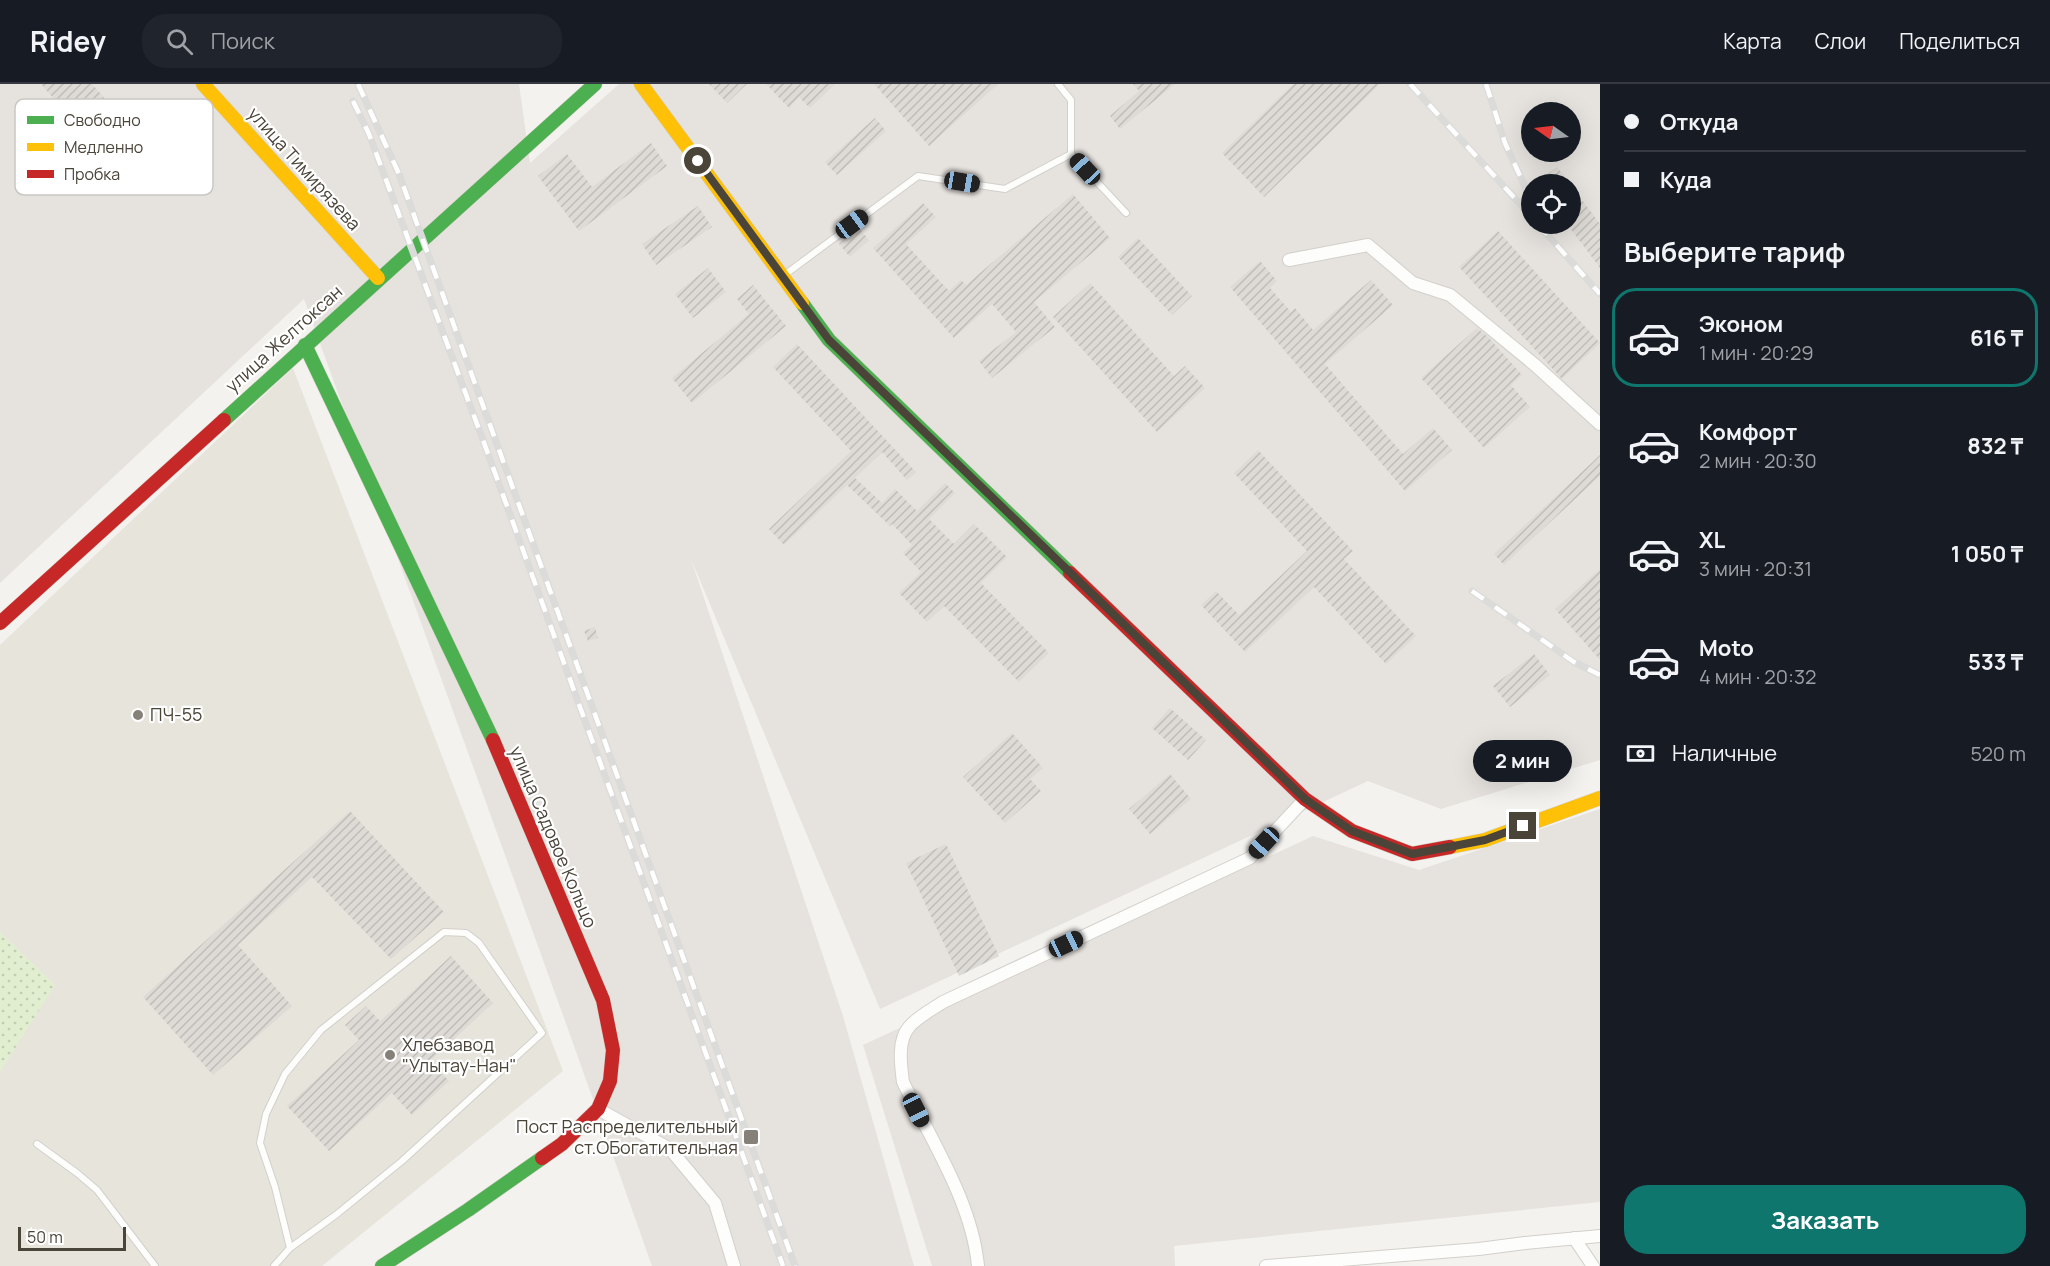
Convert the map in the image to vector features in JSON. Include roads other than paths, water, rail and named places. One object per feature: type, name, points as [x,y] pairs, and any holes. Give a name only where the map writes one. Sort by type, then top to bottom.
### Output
[{"type":"street","name":"улица Тимирязева","points":[[203,84],[378,278]]},
{"type":"street","name":"улица Желтоксан","points":[[0,623],[378,278],[595,84]]},
{"type":"street","points":[[641,84],[829,340],[1305,799],[1352,831],[1412,854],[1485,840],[1600,798]]},
{"type":"street","points":[[1289,260],[1368,245],[1413,283],[1450,295],[1535,365],[1600,424]]},
{"type":"street","name":"улица Садовое Кольцо","points":[[305,345],[499,754],[603,1000],[613,1050],[610,1081],[598,1109],[562,1144],[468,1210],[382,1266]]},
{"type":"street","points":[[978,1266],[977,1251],[963,1203],[903,1082],[900,1061],[902,1042],[908,1027],[943,1002],[1250,858],[1305,799]]},
{"type":"street","points":[[598,1109],[670,1149],[715,1203],[734,1266]]},
{"type":"street","points":[[1266,1266],[1479,1250],[1600,1236]]},
{"type":"street","points":[[1574,1238],[1593,1266]]},
{"type":"lane","points":[[1058,84],[1071,100],[1071,154],[1126,213]]},
{"type":"lane","points":[[782,276],[918,176],[1005,189],[1071,154]]},
{"type":"lane","points":[[274,1266],[290,1248],[337,1214],[402,1161],[542,1033],[479,943],[466,933],[444,933],[321,1030],[285,1074],[266,1114],[260,1143],[275,1187],[290,1248]]},
{"type":"lane","points":[[37,1144],[97,1190],[155,1266]]},
{"type":"railway","points":[[358,84],[399,174],[795,1266]]},
{"type":"railway","points":[[1410,84],[1521,205]]},
{"type":"railway","points":[[1486,84],[1505,143],[1521,178]]},
{"type":"railway","points":[[353,101],[369,134],[483,440],[783,1266]]},
{"type":"railway","points":[[1547,234],[1600,294]]},
{"type":"railway","points":[[1472,591],[1574,662],[1600,675]]},
{"type":"place","name":"ПЧ-55","points":[[138,715]]},
{"type":"place","name":"Хлебзавод \"Улытау-Нан\"","points":[[390,1055]]},
{"type":"place","name":"Пост Распределительный ст.ОБогатительная","points":[[751,1137]]}]
